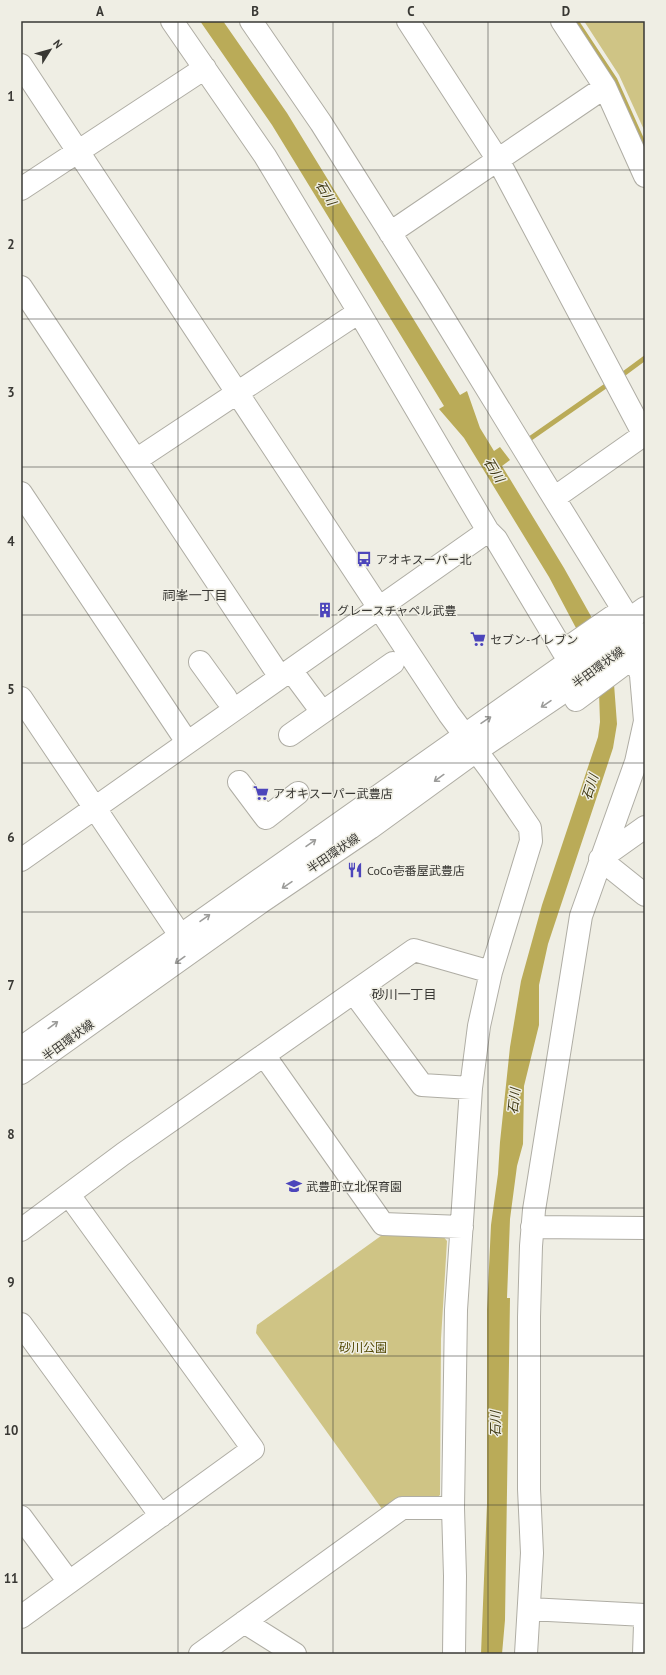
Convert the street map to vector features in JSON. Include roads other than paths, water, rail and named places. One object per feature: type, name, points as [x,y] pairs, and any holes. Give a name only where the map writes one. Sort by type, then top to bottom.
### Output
[{"type":"street","points":[[172,21],[265,156],[488,531],[496,539],[567,656]]},
{"type":"street","points":[[251,21],[321,123],[430,296],[554,498],[629,632],[641,675],[644,721],[636,762],[600,859],[581,916],[560,1038],[532,1227],[529,1317],[529,1489],[532,1552],[530,1609],[526,1654]]},
{"type":"street","points":[[408,21],[498,160],[644,435],[554,498]]},
{"type":"street","points":[[562,21],[605,88],[645,176]]},
{"type":"street","points":[[21,65],[379,608],[470,743],[530,828],[531,841],[491,972],[479,1026],[470,1088],[456,1310],[453,1508],[455,1576],[454,1654]]},
{"type":"street","points":[[21,189],[205,68]]},
{"type":"street","points":[[390,234],[605,88]]},
{"type":"street","points":[[21,287],[281,675],[322,712]]},
{"type":"street","points":[[136,460],[359,312]]},
{"type":"street","points":[[21,493],[28,520],[187,742]]},
{"type":"street","points":[[21,860],[281,675],[488,531]]},
{"type":"street","name":"半田環状線","points":[[21,1074],[470,743],[567,656],[629,632]]},
{"type":"street","name":"半田環状線","points":[[21,1048],[180,935],[470,743],[577,691],[629,632]]},
{"type":"street","points":[[200,662],[222,701],[281,675]]},
{"type":"street","points":[[290,735],[393,663]]},
{"type":"street","points":[[21,698],[180,935]]},
{"type":"street","points":[[239,782],[266,818],[298,793]]},
{"type":"street","points":[[600,859],[645,827]]},
{"type":"street","points":[[600,859],[645,894]]},
{"type":"street","points":[[21,1230],[123,1154],[414,950],[491,972]]},
{"type":"street","points":[[354,993],[422,1085],[470,1088]]},
{"type":"street","points":[[264,1055],[383,1224],[462,1227]]},
{"type":"street","points":[[21,1617],[253,1448],[69,1195]]},
{"type":"street","points":[[532,1227],[645,1228]]},
{"type":"street","points":[[21,1324],[161,1516]]},
{"type":"street","points":[[200,1654],[402,1508],[453,1508]]},
{"type":"street","points":[[21,1517],[69,1582]]},
{"type":"street","points":[[530,1609],[645,1615]]},
{"type":"street","points":[[244,1622],[294,1654]]},
{"type":"street","points":[[644,1654],[645,1625]]},
{"type":"water","name":"石川","points":[[200,21],[223,21],[287,113],[460,395],[467,391],[480,428],[494,451],[500,447],[510,460],[502,466],[564,568],[592,618],[614,684],[617,724],[613,748],[548,944],[539,985],[539,1025],[524,1086],[523,1144],[517,1166],[510,1219],[507,1298],[510,1298],[505,1620],[502,1654],[481,1654],[487,1504],[487,1310],[491,1225],[498,1174],[510,1047],[521,981],[542,905],[598,737],[600,722],[599,692],[576,628],[549,577],[464,438],[439,409],[444,406],[272,125]]},
{"type":"waterway","points":[[576,21],[615,80],[645,147]]},
{"type":"waterway","points":[[622,375],[645,358]]},
{"type":"waterway","points":[[528,440],[607,385]]},
{"type":"place","name":"アオキスーパー北","points":[[364,559]]},
{"type":"place","name":"グレースチャペル武豊","points":[[325,610]]},
{"type":"place","name":"セブン-イレブン","points":[[478,639]]},
{"type":"place","name":"アオキスーパー武豊店","points":[[261,793]]},
{"type":"place","name":"CoCo壱番屋武豊店","points":[[355,870]]},
{"type":"place","name":"武豊町立北保育園","points":[[294,1186]]},
{"type":"district","name":"祠峯一丁目","points":[[195,595]]},
{"type":"district","name":"砂川一丁目","points":[[404,994]]},
{"type":"park label","name":"砂川公園","points":[[363,1347]]}]
